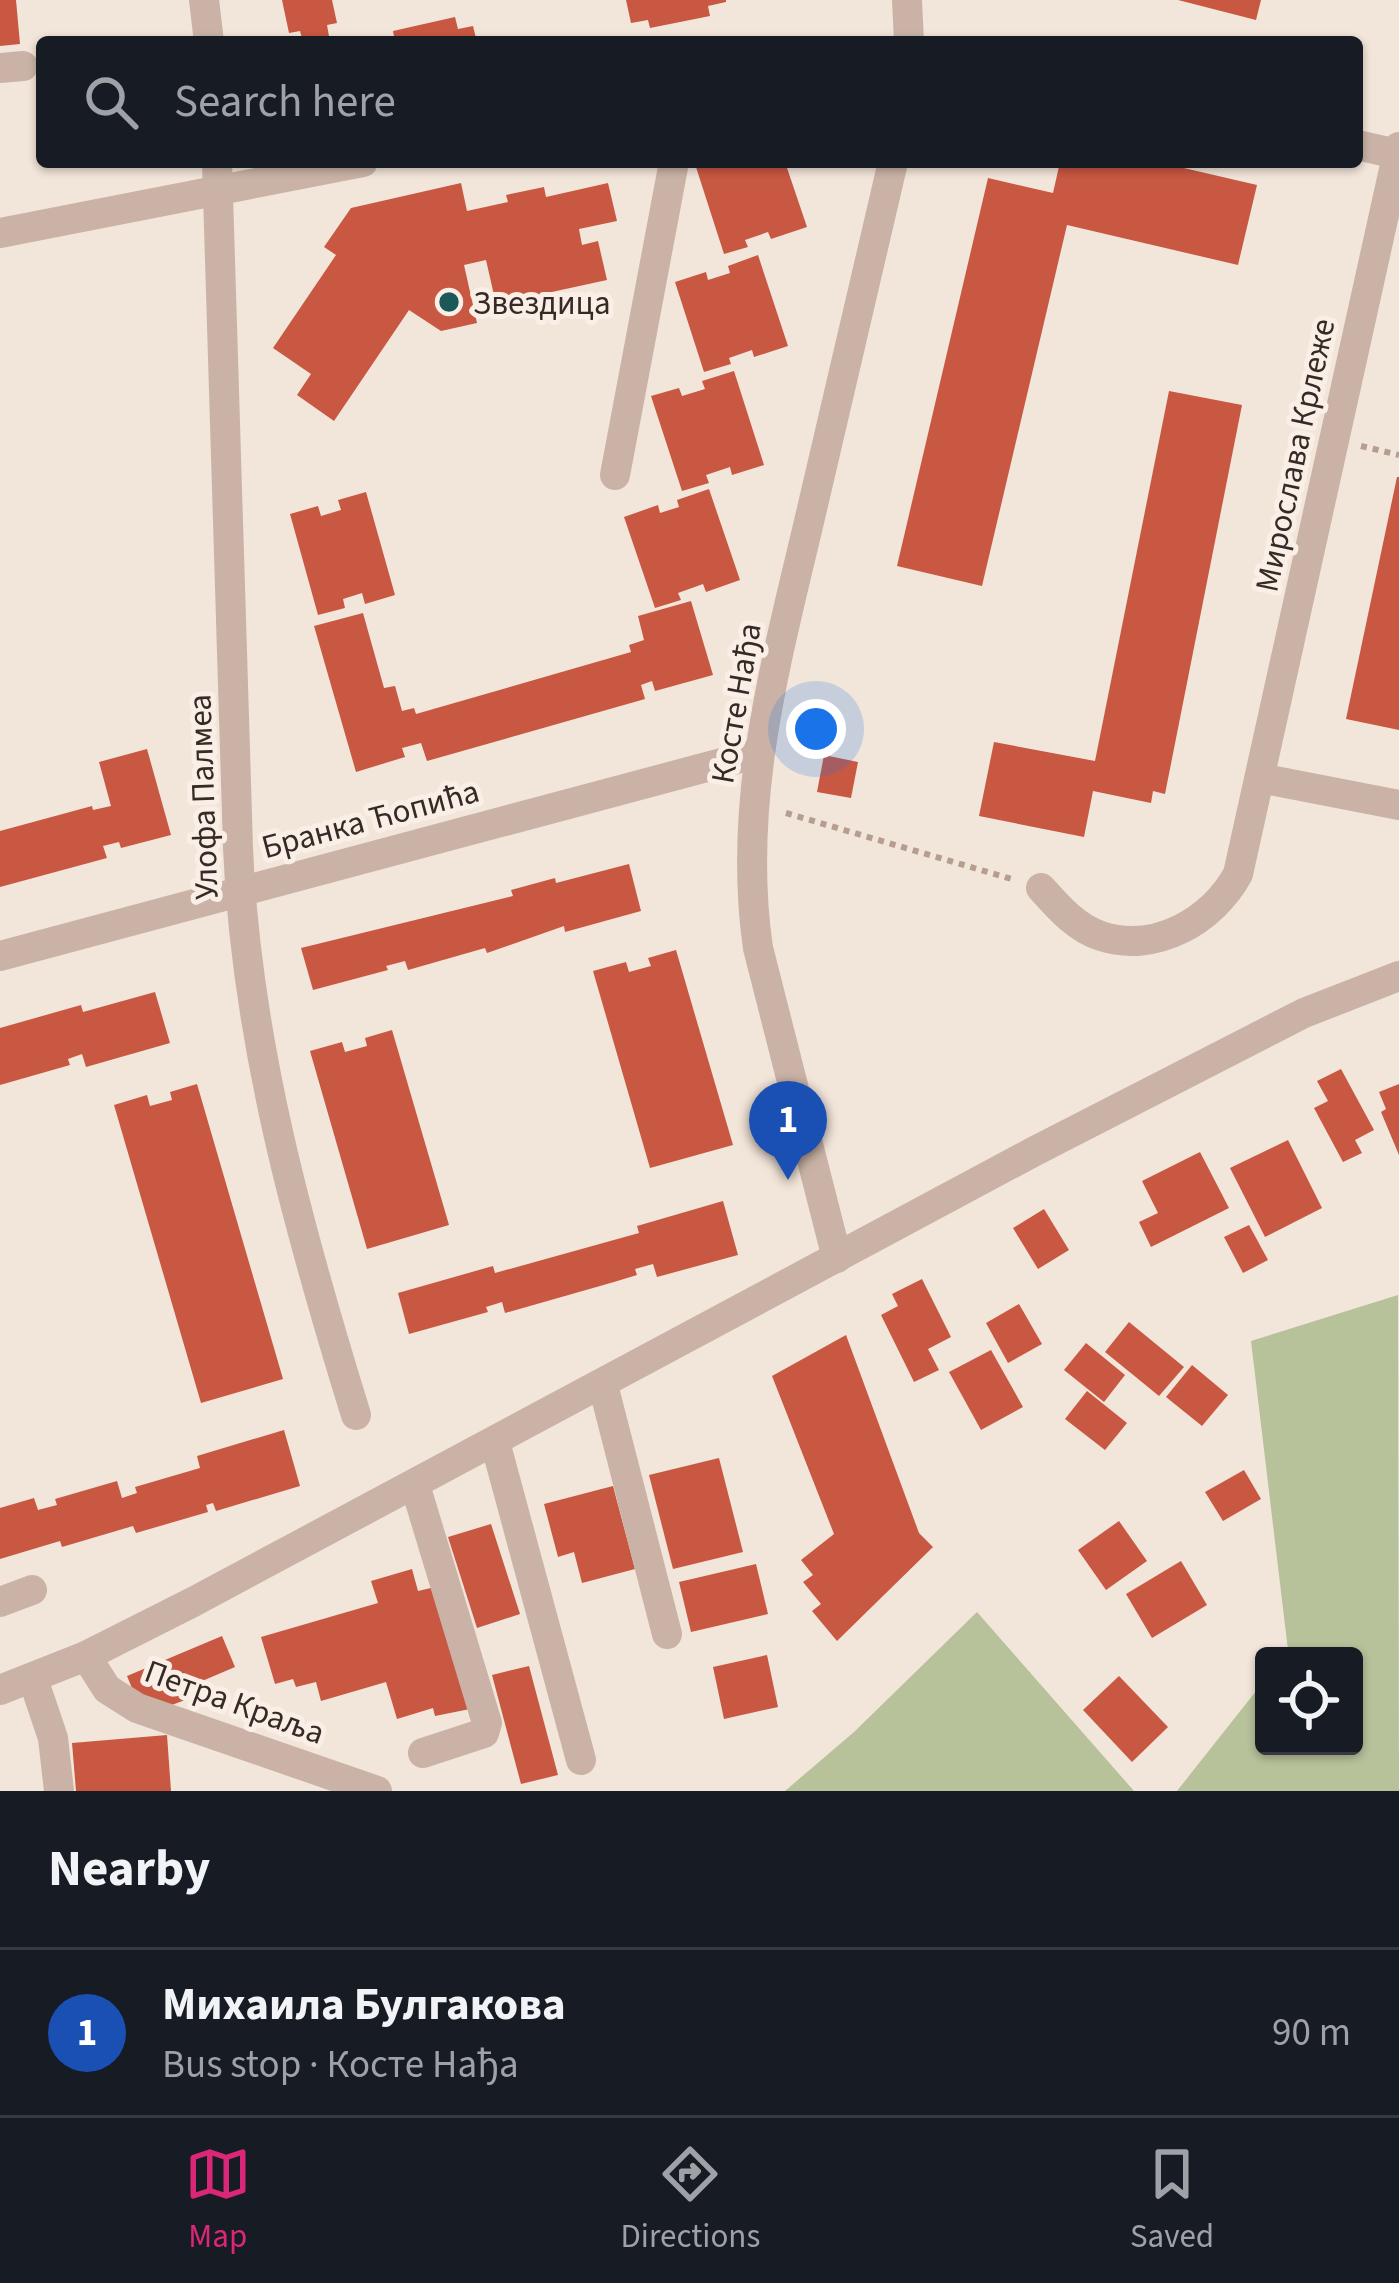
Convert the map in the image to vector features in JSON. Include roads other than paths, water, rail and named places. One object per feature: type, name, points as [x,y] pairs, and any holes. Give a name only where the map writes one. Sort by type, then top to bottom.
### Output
[{"type":"street","points":[[204,0],[208,36]]},
{"type":"street","points":[[907,0],[909,36]]},
{"type":"street","points":[[1363,146],[1398,151]]},
{"type":"street","name":"Мирослава Крлеже","points":[[1041,888],[1078,924],[1100,936],[1146,940],[1192,925],[1227,893],[1238,874],[1398,151]]},
{"type":"street","points":[[0,233],[217,176],[300,168]]},
{"type":"street","points":[[615,475],[673,168]]},
{"type":"street","name":"Косте Нађа","points":[[837,1258],[758,948],[751,901],[753,803],[766,705],[892,168]]},
{"type":"street","name":"Улофа Палмеа","points":[[217,176],[240,889],[280,1142],[356,1414]]},
{"type":"street","name":"Бранка Ћопића","points":[[0,956],[759,753]]},
{"type":"street","points":[[1261,778],[1399,806]]},
{"type":"street","points":[[0,1690],[86,1656],[1304,1013],[1399,976]]},
{"type":"street","points":[[603,1385],[667,1634]]},
{"type":"street","points":[[495,1442],[580,1760]]},
{"type":"street","points":[[415,1485],[487,1724],[484,1733],[423,1753]]},
{"type":"street","points":[[0,1602],[32,1589]]},
{"type":"street","name":"Петра Краља","points":[[86,1656],[107,1689],[137,1708],[376,1791]]},
{"type":"street","points":[[33,1678],[53,1738],[58,1791]]},
{"type":"place","name":"Звездица","points":[[449,302]]},
{"type":"place","name":"Михаила Булгакова","points":[[788,1180]]}]
